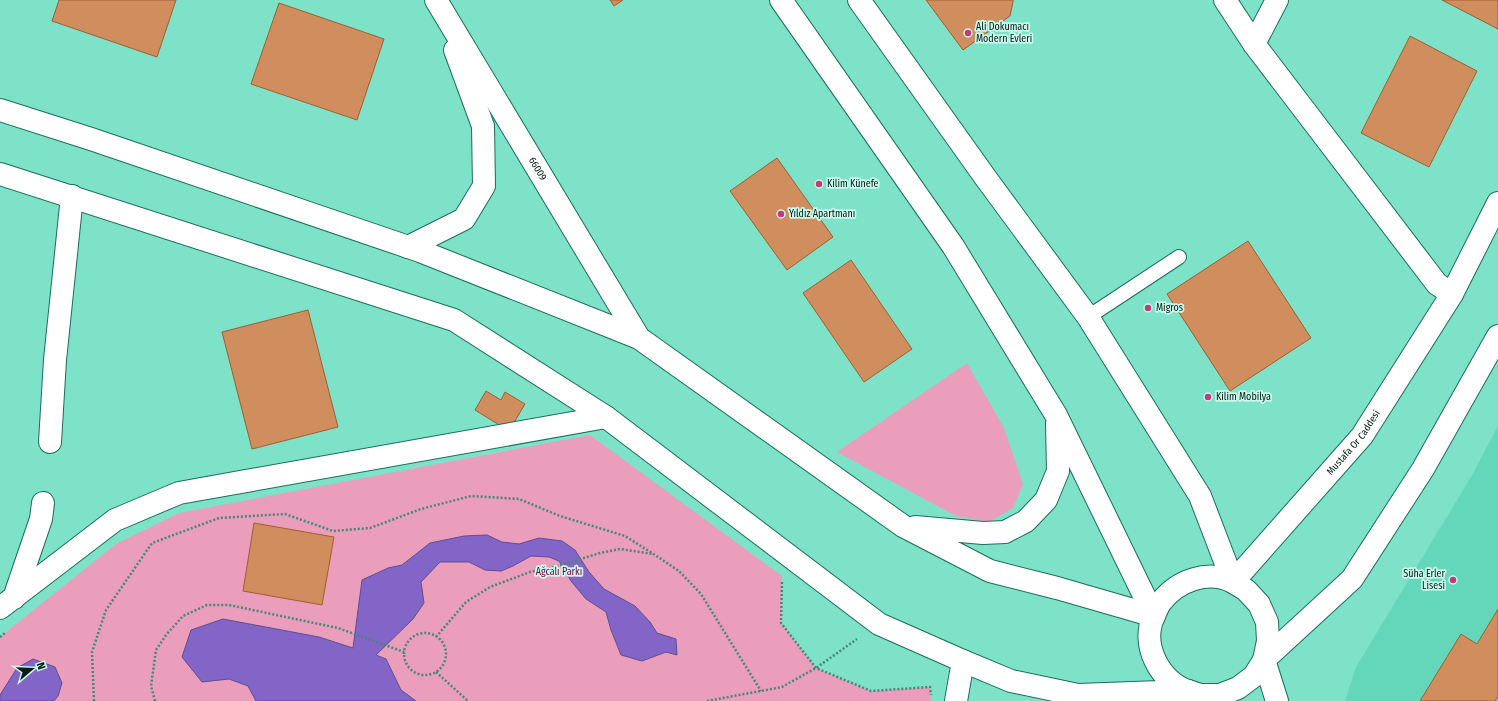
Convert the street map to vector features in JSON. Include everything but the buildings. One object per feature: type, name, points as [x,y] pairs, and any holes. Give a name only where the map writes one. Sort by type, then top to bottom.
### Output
[{"type":"main road","name":"66009","points":[[408,247],[464,219],[484,186],[483,126],[436,0]]},
{"type":"main road","name":"66009","points":[[436,0],[639,338]]},
{"type":"main road","points":[[781,0],[954,246],[1056,415],[1154,616]]},
{"type":"main road","points":[[858,0],[1088,317],[1200,496],[1233,582]]},
{"type":"main road","points":[[1225,0],[1254,44],[1437,284],[1452,294]]},
{"type":"main road","points":[[1254,44],[1277,0]]},
{"type":"main road","points":[[0,110],[91,139],[408,247],[639,338],[903,526],[990,571],[1057,588],[1154,616]]},
{"type":"main road","points":[[0,174],[454,320],[606,417],[879,624],[1011,681],[1078,695],[1220,695],[1238,688],[1254,676],[1264,660],[1352,579],[1423,469],[1498,336]]},
{"type":"main road","points":[[50,442],[55,360],[72,196]]},
{"type":"main road","name":"Mustafa Or Caddesi","points":[[1233,582],[1362,436],[1452,294],[1498,203]]},
{"type":"main road","points":[[903,526],[983,533],[1005,532],[1026,522],[1046,500],[1058,471],[1056,415]]},
{"type":"main road","points":[[7,603],[115,520],[179,493],[606,417]]},
{"type":"main road","points":[[7,603],[41,519],[43,503]]},
{"type":"main road","points":[[1190,696],[1165,677],[1154,660],[1150,641],[1152,621],[1160,603],[1173,589],[1191,579],[1210,577],[1233,582],[1246,590],[1259,604],[1267,622],[1268,641],[1264,660],[1277,701]]},
{"type":"main road","points":[[956,701],[963,661]]},
{"type":"lane","points":[[1088,317],[1179,257]]},
{"type":"path","points":[[94,701],[92,652],[106,610],[152,543],[219,518],[285,514],[333,531],[370,528],[420,509],[471,496],[520,499],[560,516],[625,536],[679,571],[701,594],[761,691]]},
{"type":"path","points":[[436,637],[466,602],[490,587],[530,572],[551,568],[600,553],[620,549],[655,555]]},
{"type":"path","points":[[782,576],[781,623],[816,668],[871,691],[930,687],[931,701]]},
{"type":"path","points":[[155,701],[151,686],[156,650],[166,635],[183,616],[207,605],[229,605],[338,628],[404,652]]},
{"type":"path","points":[[707,701],[782,687],[816,668],[879,624]]},
{"type":"path","points":[[0,637],[6,632]]},
{"type":"path","points":[[422,634],[429,634],[436,637],[445,648],[446,655],[444,662],[436,672],[423,675],[411,670],[404,658],[406,645],[410,640],[422,634]]},
{"type":"path","points":[[436,672],[468,701]]},
{"type":"shaded area","name":"Süha Erler Lisesi","points":[[1498,426],[1498,701],[1345,701],[1356,667],[1471,477]]},
{"type":"shaded area","points":[[487,535],[502,542],[519,544],[539,538],[562,541],[575,550],[589,572],[604,589],[635,606],[650,622],[657,633],[676,639],[677,655],[666,652],[642,661],[621,655],[611,630],[606,612],[586,599],[571,581],[559,561],[549,557],[531,556],[501,571],[485,570],[469,562],[440,562],[421,582],[424,603],[413,619],[376,655],[386,659],[401,690],[416,701],[256,701],[248,686],[229,679],[202,682],[182,657],[191,630],[223,619],[319,637],[353,648],[362,580],[388,568],[402,565],[430,543],[464,536]]},
{"type":"shaded area","points":[[33,659],[55,667],[62,683],[58,696],[54,701],[0,701],[0,695],[17,668]]},
{"type":"green space","points":[[967,363],[1004,428],[1023,484],[1013,508],[989,522],[956,516],[837,452]]},
{"type":"green space","name":"Ağcalı Parkı","points":[[590,435],[782,576],[781,623],[816,668],[871,691],[930,687],[931,701],[0,701],[0,637],[116,544],[179,513]]},
{"type":"place","name":"Ali Dokumacı Modern Evleri","points":[[968,33]]},
{"type":"place","name":"Kilim Künefe","points":[[819,184]]},
{"type":"place","name":"Yıldız Apartmanı","points":[[781,214]]},
{"type":"place","name":"Migros","points":[[1148,308]]},
{"type":"place","name":"Kilim Mobilya","points":[[1208,397]]},
{"type":"place","name":"Süha Erler Lisesi","points":[[1453,580]]}]
